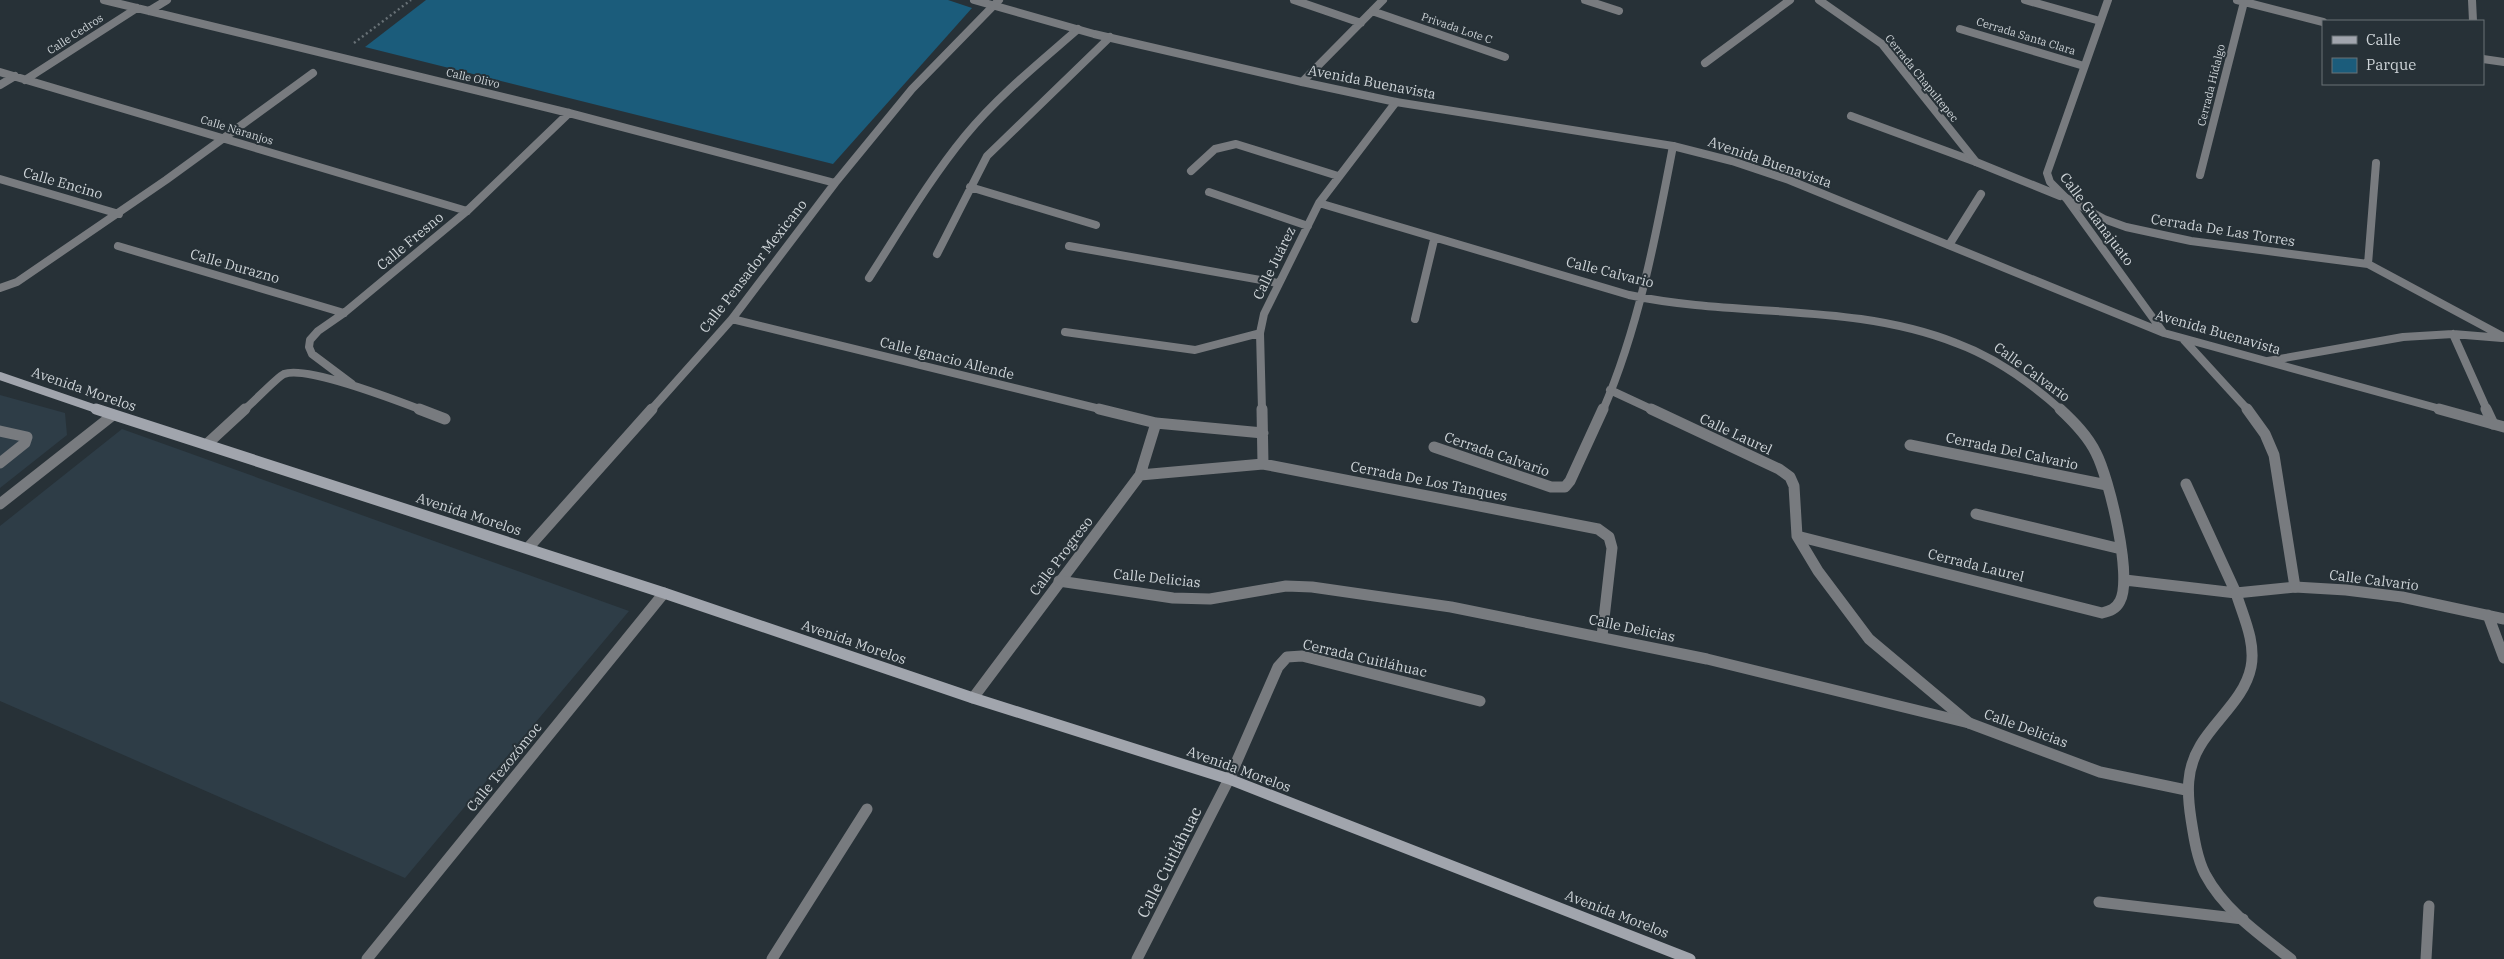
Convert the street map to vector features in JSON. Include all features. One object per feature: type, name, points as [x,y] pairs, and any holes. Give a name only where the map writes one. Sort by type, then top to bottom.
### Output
[{"type":"main road","name":"Avenida Morelos","points":[[0,376],[113,415],[664,593],[973,698],[1230,779],[1690,959]]},
{"type":"street","name":"Calle Olivo","points":[[104,0],[569,113],[835,183]]},
{"type":"street","points":[[149,11],[167,0]]},
{"type":"street","name":"Avenida Buenavista","points":[[974,0],[996,3],[1110,37],[1396,102],[1673,146],[1732,161],[1789,180],[2164,333],[2504,427]]},
{"type":"street","points":[[1294,0],[1361,23]]},
{"type":"street","points":[[1302,82],[1383,0]]},
{"type":"street","points":[[1585,0],[1619,11]]},
{"type":"street","points":[[1705,63],[1790,0]]},
{"type":"street","name":"Cerrada Chapultepec","points":[[1818,0],[1882,44],[1976,162]]},
{"type":"street","points":[[2025,0],[2100,21]]},
{"type":"street","name":"Calle Guanajuato","points":[[2108,0],[2047,173],[2050,182],[2066,198],[2164,333]]},
{"type":"street","points":[[2271,8],[2272,0]]},
{"type":"street","points":[[2472,0],[2473,20]]},
{"type":"street","points":[[2241,1],[2322,22]]},
{"type":"street","name":"Cerrada Hidalgo","points":[[2200,175],[2241,1]]},
{"type":"street","name":"Calle Pensador Mexicano","points":[[528,548],[732,319],[835,183],[912,89],[996,3]]},
{"type":"street","name":"Calle Cedros","points":[[25,80],[137,8]]},
{"type":"street","name":"Privada Lote C","points":[[1372,11],[1505,57]]},
{"type":"street","points":[[869,278],[950,155],[966,135],[1016,82],[1078,29]]},
{"type":"street","name":"Cerrada Santa Clara","points":[[1960,29],[2084,66]]},
{"type":"street","points":[[937,254],[987,156],[1110,37]]},
{"type":"street","points":[[2484,59],[2504,62]]},
{"type":"street","name":"Calle Naranjos","points":[[0,72],[467,211]]},
{"type":"street","points":[[2,288],[16,282],[119,214],[227,139],[313,73]]},
{"type":"street","points":[[0,85],[15,76]]},
{"type":"street","name":"Calle Juárez","points":[[1263,464],[1260,333],[1264,314],[1278,282],[1319,203],[1396,102]]},
{"type":"street","name":"Calle Fresno","points":[[352,384],[312,354],[309,347],[310,340],[318,331],[344,313],[467,211],[569,113]]},
{"type":"street","name":"Cerrada De Las Torres","points":[[1851,116],[1976,162],[2066,198],[2104,219],[2126,227],[2191,241],[2368,264],[2504,338]]},
{"type":"street","points":[[1192,171],[1213,149],[1222,144],[1236,144],[1338,176]]},
{"type":"street","points":[[1610,390],[1640,298],[1655,242],[1673,146]]},
{"type":"street","points":[[2368,264],[2376,162]]},
{"type":"street","name":"Calle Encino","points":[[0,179],[119,214]]},
{"type":"street","points":[[970,187],[1096,225]]},
{"type":"street","points":[[1208,192],[1308,226]]},
{"type":"street","points":[[1949,245],[1981,194]]},
{"type":"street","name":"Calle Calvario","points":[[1319,203],[1434,240],[1640,298],[1849,316],[1944,338],[1979,353],[2008,370],[2070,418],[2088,438],[2108,485],[2121,549],[2125,580],[2236,593],[2295,587],[2402,598],[2504,619]]},
{"type":"street","points":[[1415,319],[1434,240]]},
{"type":"street","name":"Calle Durazno","points":[[118,246],[344,313]]},
{"type":"street","points":[[1068,246],[1278,282]]},
{"type":"street","name":"Calle Ignacio Allende","points":[[732,319],[1156,423],[1263,433]]},
{"type":"street","points":[[1065,332],[1195,350],[1209,348],[1260,333]]},
{"type":"street","points":[[2454,334],[2493,424]]},
{"type":"street","points":[[2268,361],[2402,337],[2454,334],[2504,338]]},
{"type":"street","points":[[2184,339],[2249,411],[2265,434],[2274,455],[2295,587]]},
{"type":"street","points":[[207,444],[284,374],[294,373],[352,384],[445,419]]},
{"type":"street","name":"Cerrada Calvario","points":[[1434,447],[1551,487],[1565,487],[1570,480],[1610,390]]},
{"type":"street","name":"Calle Laurel","points":[[1610,390],[1779,469],[1790,477],[1794,486],[1797,536],[1818,571],[1869,639],[1969,723]]},
{"type":"street","points":[[0,504],[113,415]]},
{"type":"street","name":"Calle Progreso","points":[[973,698],[1140,475],[1156,423]]},
{"type":"street","points":[[0,431],[27,437],[25,443],[0,463]]},
{"type":"street","name":"Cerrada Del Calvario","points":[[1910,445],[2108,485]]},
{"type":"street","name":"Cerrada De Los Tanques","points":[[1140,475],[1263,464],[1598,529],[1609,537],[1612,548],[1602,636]]},
{"type":"street","points":[[2186,484],[2236,593],[2251,651],[2248,679],[2200,746],[2192,763],[2186,790],[2195,844],[2205,873],[2214,888],[2243,919],[2291,959]]},
{"type":"street","points":[[1976,514],[2121,549]]},
{"type":"street","name":"Cerrada Laurel","points":[[1797,536],[2102,613],[2113,612],[2120,606],[2125,580]]},
{"type":"street","name":"Calle Delicias","points":[[1059,581],[1173,598],[1210,599],[1286,586],[1312,587],[1450,607],[1707,658],[1969,723],[2100,772],[2186,790]]},
{"type":"street","name":"Calle Tezozómoc","points":[[367,959],[664,593]]},
{"type":"street","points":[[2488,615],[2504,658]]},
{"type":"street","name":"Cerrada Cuitláhuac","points":[[1230,779],[1278,667],[1287,657],[1302,656],[1480,701]]},
{"type":"street","name":"Calle Cuitláhuac","points":[[1137,959],[1230,779]]},
{"type":"street","points":[[772,959],[867,809]]},
{"type":"street","points":[[2099,902],[2243,919]]},
{"type":"street","points":[[2426,959],[2429,906]]},
{"type":"path","points":[[335,57],[411,0]]},
{"type":"shaded area","points":[[0,395],[65,413],[67,435],[0,488]]},
{"type":"shaded area","points":[[122,429],[629,611],[405,878],[0,701],[0,526]]},
{"type":"green space","points":[[426,0],[948,0],[972,8],[833,164],[365,47]]}]
